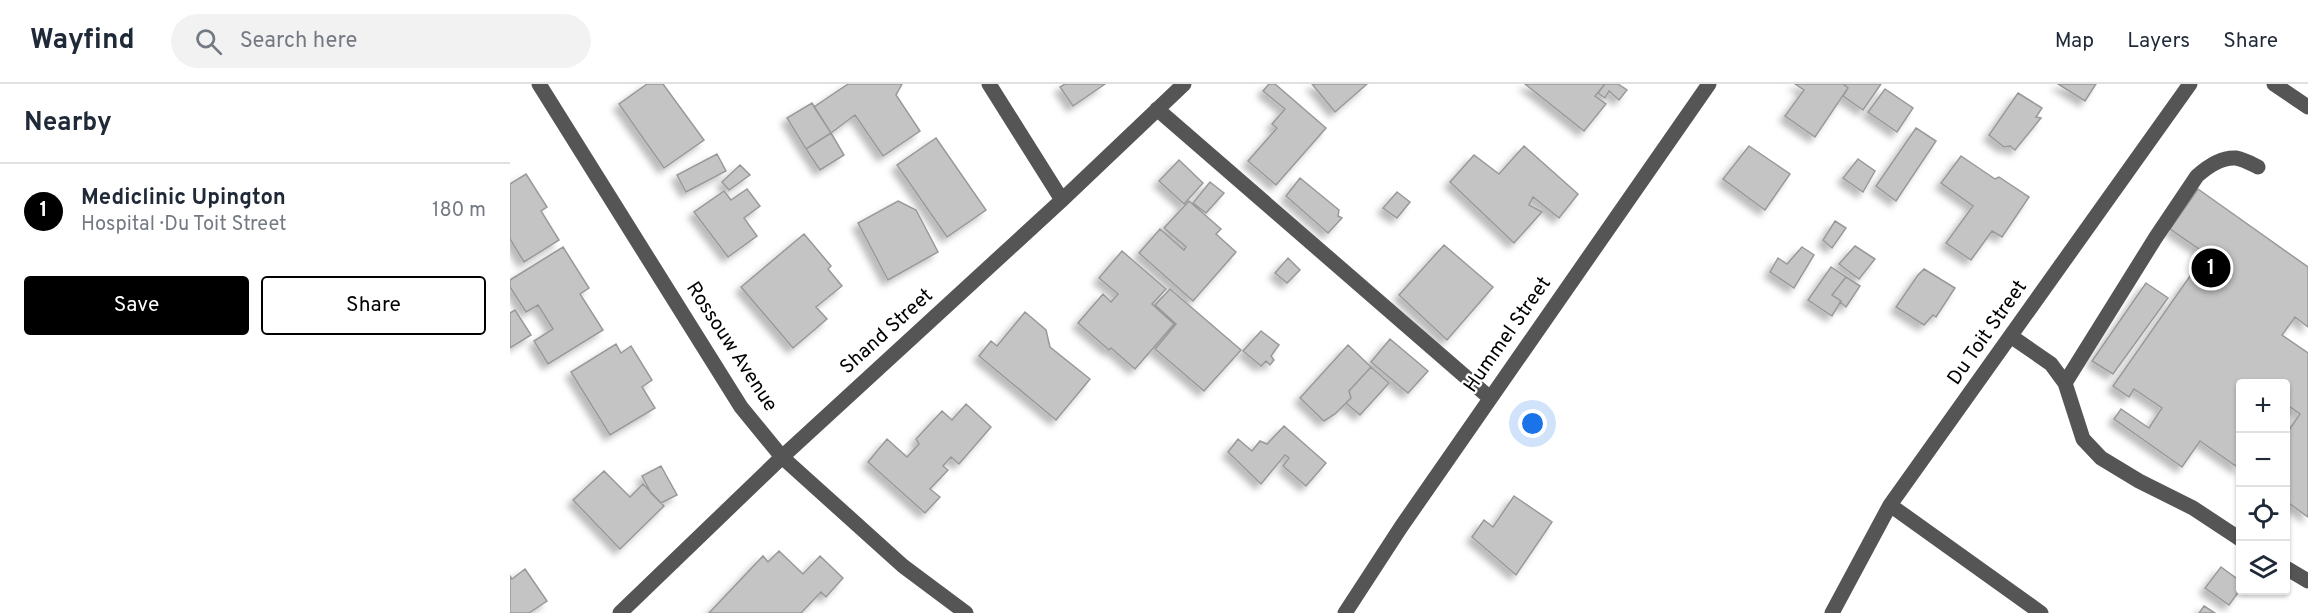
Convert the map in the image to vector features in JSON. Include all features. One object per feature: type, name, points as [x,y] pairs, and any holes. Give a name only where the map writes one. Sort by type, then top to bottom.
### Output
[{"type":"street","name":"Rossouw Avenue","points":[[539,84],[741,408],[782,457],[903,566],[966,613]]},
{"type":"street","points":[[988,84],[1062,200]]},
{"type":"street","name":"Shand Street","points":[[620,613],[782,457],[1062,200],[1184,84]]},
{"type":"street","name":"Hummel Street","points":[[1345,613],[1401,527],[1709,84]]},
{"type":"street","name":"Du Toit Street","points":[[1832,613],[1890,505],[2012,337],[2190,84]]},
{"type":"street","points":[[2274,84],[2308,107]]},
{"type":"street","points":[[1157,109],[1490,398]]},
{"type":"street","points":[[2065,383],[2197,176],[2205,168],[2222,160],[2236,158],[2258,167]]},
{"type":"street","points":[[2012,337],[2052,364],[2065,383],[2083,439],[2101,458],[2193,508],[2236,536]]},
{"type":"street","points":[[1890,505],[2041,613]]},
{"type":"street","points":[[2290,570],[2308,581]]},
{"type":"building","points":[[647,84],[663,84],[704,140],[664,168],[619,104]]},
{"type":"building","points":[[848,84],[902,84],[896,95],[920,131],[883,156],[855,115],[831,133],[814,107]]},
{"type":"building","points":[[1065,84],[1105,84],[1073,106],[1060,87]]},
{"type":"building","points":[[1269,84],[1275,84],[1326,128],[1276,185],[1248,161],[1277,128],[1272,124],[1285,109],[1263,91]]},
{"type":"building","points":[[1312,84],[1367,84],[1335,112]]},
{"type":"building","points":[[1525,84],[1605,84],[1595,96],[1606,104],[1584,131]]},
{"type":"building","points":[[1605,84],[1618,84],[1627,90],[1619,100],[1609,91],[1605,98],[1598,93]]},
{"type":"building","points":[[1795,84],[1843,84],[1848,88],[1815,137],[1785,116],[1804,90]]},
{"type":"building","points":[[1843,84],[1881,84],[1863,110],[1843,96],[1848,88]]},
{"type":"building","points":[[2058,84],[2096,84],[2085,101]]},
{"type":"building","points":[[1885,89],[1913,108],[1897,132],[1868,112]]},
{"type":"building","points":[[2018,93],[2042,108],[2036,117],[2041,118],[2015,150],[2010,146],[2004,147],[1989,135]]},
{"type":"building","points":[[812,103],[831,133],[806,149],[787,118]]},
{"type":"building","points":[[1916,128],[1936,141],[1896,201],[1876,186]]},
{"type":"building","points":[[831,133],[844,155],[820,170],[806,149]]},
{"type":"building","points":[[936,138],[986,210],[947,237],[897,165]]},
{"type":"building","points":[[1524,146],[1578,194],[1559,218],[1533,197],[1529,205],[1542,212],[1514,243],[1450,182],[1474,155],[1499,174]]},
{"type":"building","points":[[1749,146],[1790,174],[1765,210],[1723,179]]},
{"type":"building","points":[[717,154],[726,171],[686,192],[677,175]]},
{"type":"building","points":[[1961,156],[1995,179],[1999,177],[2029,197],[2002,237],[1992,231],[1971,260],[1946,243],[1973,206],[1941,183]]},
{"type":"building","points":[[1858,159],[1875,171],[1863,192],[1843,178]]},
{"type":"building","points":[[1179,160],[1203,183],[1184,204],[1159,181]]},
{"type":"building","points":[[740,165],[750,175],[729,190],[722,182]]},
{"type":"building","points":[[526,174],[547,207],[541,211],[559,240],[524,262],[510,239],[510,184]]},
{"type":"building","points":[[1300,178],[1339,210],[1338,216],[1342,218],[1328,233],[1286,196]]},
{"type":"building","points":[[1210,182],[1224,193],[1206,213],[1193,203]]},
{"type":"building","points":[[747,189],[760,206],[744,218],[757,236],[728,257],[694,212],[724,191],[731,200]]},
{"type":"building","points":[[2198,189],[2308,267],[2308,327],[2295,317],[2282,335],[2308,353],[2308,517],[2290,504],[2290,429],[2300,414],[2290,407],[2290,379],[2236,379],[2236,466],[2200,441],[2182,467],[2114,419],[2121,409],[2149,428],[2162,408],[2134,389],[2129,397],[2113,386],[2190,276],[2207,288],[2222,265],[2170,229]]},
{"type":"building","points":[[1397,192],[1410,202],[1397,218],[1383,208]]},
{"type":"building","points":[[898,201],[916,210],[938,252],[888,280],[858,223]]},
{"type":"building","points":[[1189,201],[1221,229],[1216,234],[1236,252],[1193,301],[1139,253],[1160,229],[1184,250],[1186,247],[1164,228]]},
{"type":"building","points":[[1835,221],[1846,228],[1832,248],[1823,240]]},
{"type":"building","points":[[804,234],[831,266],[828,269],[842,286],[816,307],[827,319],[793,348],[741,287]]},
{"type":"building","points":[[1444,245],[1493,287],[1447,340],[1399,295]]},
{"type":"building","points":[[1855,246],[1875,259],[1859,279],[1839,264]]},
{"type":"building","points":[[563,247],[589,288],[580,294],[603,330],[548,364],[534,341],[553,329],[538,305],[526,312],[510,287],[510,280]]},
{"type":"building","points":[[1802,247],[1814,255],[1794,288],[1770,272],[1778,258],[1787,264]]},
{"type":"building","points":[[1122,251],[1166,289],[1152,304],[1174,324],[1135,369],[1078,323],[1103,294],[1111,302],[1118,294],[1099,278]]},
{"type":"building","points":[[1288,258],[1300,270],[1287,283],[1275,273]]},
{"type":"building","points":[[1831,267],[1846,277],[1832,295],[1841,301],[1832,316],[1808,300]]},
{"type":"building","points":[[1924,269],[1955,288],[1936,317],[1933,315],[1924,325],[1896,307]]},
{"type":"building","points":[[1846,277],[1860,286],[1846,307],[1832,295]]},
{"type":"building","points":[[2146,283],[2168,298],[2113,374],[2092,361]]},
{"type":"building","points":[[1170,289],[1241,350],[1204,391],[1155,349],[1176,324],[1155,305]]},
{"type":"building","points":[[515,310],[531,335],[510,348],[510,313]]},
{"type":"building","points":[[1025,312],[1046,330],[1050,347],[1090,379],[1056,420],[979,356],[991,341],[997,346]]},
{"type":"building","points":[[1261,331],[1279,345],[1271,356],[1274,360],[1270,365],[1266,361],[1261,366],[1243,351]]},
{"type":"building","points":[[1390,339],[1428,371],[1408,393],[1371,362]]},
{"type":"building","points":[[616,344],[621,353],[631,346],[652,380],[642,387],[655,408],[610,435],[571,372]]},
{"type":"building","points":[[1348,345],[1371,367],[1349,391],[1351,398],[1335,414],[1324,421],[1300,398]]},
{"type":"building","points":[[1371,367],[1389,383],[1360,415],[1346,403],[1351,398],[1349,391]]},
{"type":"building","points":[[966,404],[991,427],[959,464],[951,457],[943,466],[948,470],[930,489],[940,497],[925,513],[868,462],[887,439],[907,457],[919,444],[916,439],[942,411],[952,420]]},
{"type":"building","points":[[1284,426],[1326,463],[1306,486],[1283,466],[1289,458],[1285,455],[1261,484],[1228,452],[1238,439],[1252,451],[1260,441],[1267,444]]},
{"type":"building","points":[[661,466],[677,495],[661,503],[651,493],[642,476]]},
{"type":"building","points":[[604,471],[630,497],[643,484],[664,506],[620,549],[573,500]]},
{"type":"building","points":[[1514,496],[1552,522],[1516,575],[1472,537],[1484,520],[1493,527]]},
{"type":"building","points":[[779,551],[803,574],[820,556],[843,578],[826,597],[821,592],[801,613],[709,613],[763,556],[768,562]]},
{"type":"building","points":[[2221,567],[2236,578],[2236,595],[2229,605],[2205,588]]},
{"type":"building","points":[[525,569],[547,601],[529,613],[510,613],[510,576],[512,579]]},
{"type":"building","points":[[2204,606],[2215,613],[2199,613]]},
{"type":"place","name":"Mediclinic Upington","points":[[2211,268]]}]
